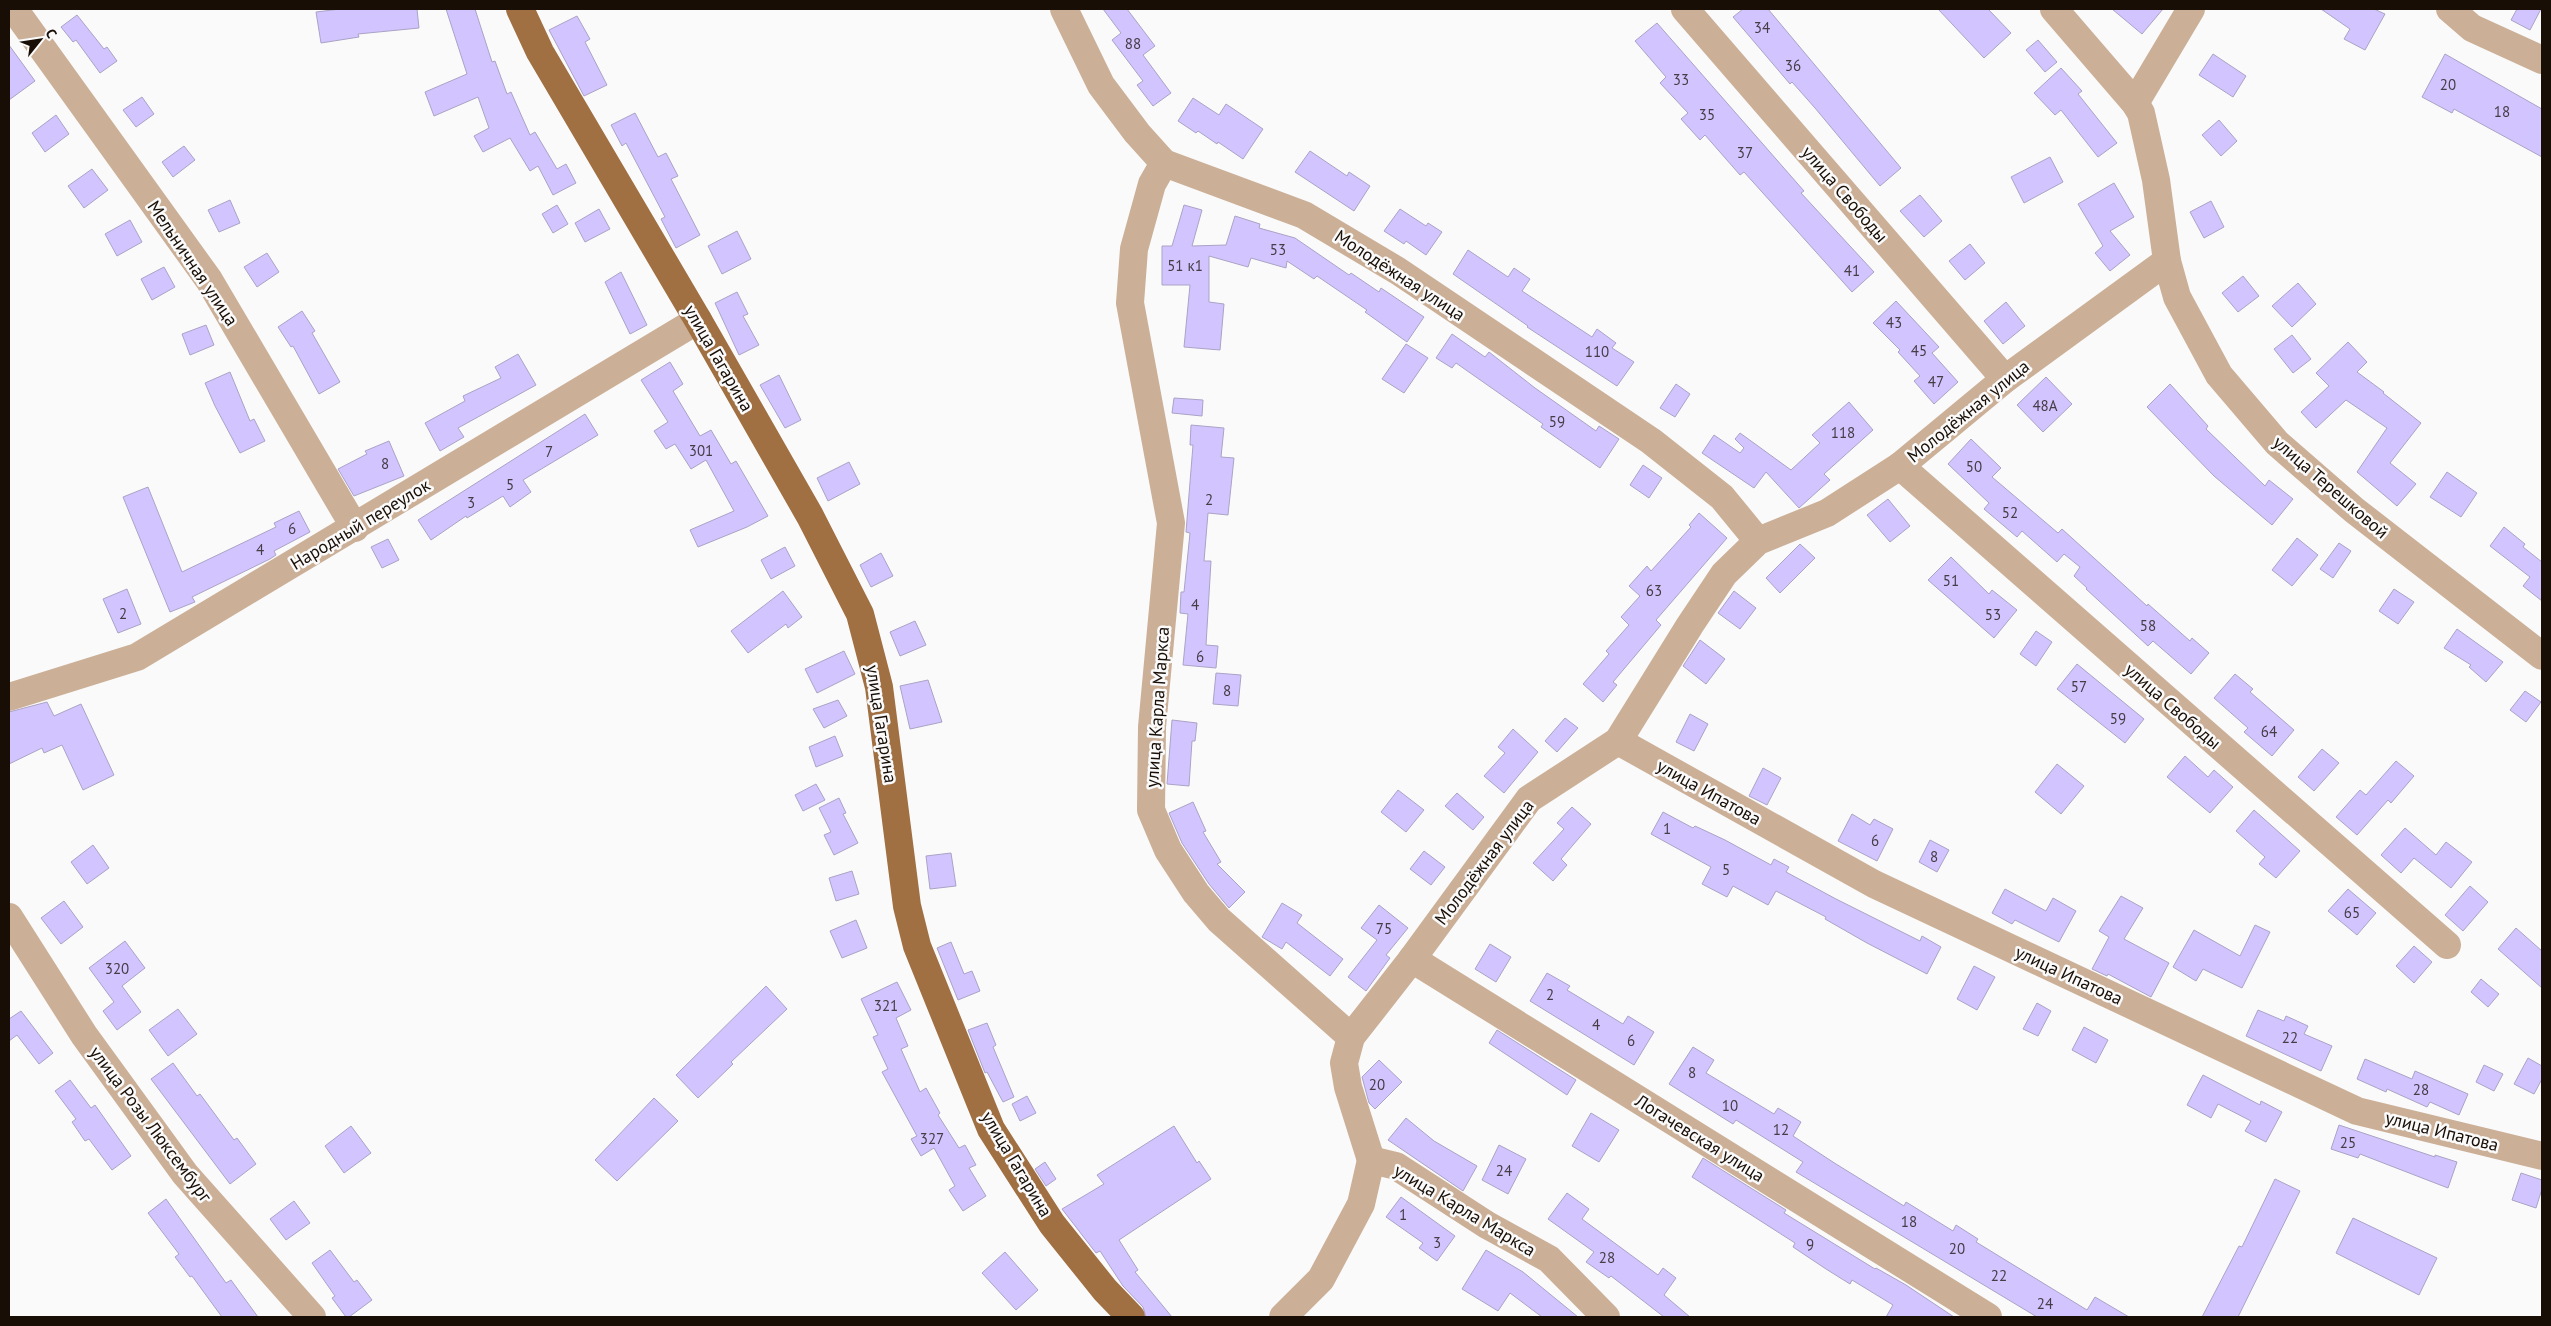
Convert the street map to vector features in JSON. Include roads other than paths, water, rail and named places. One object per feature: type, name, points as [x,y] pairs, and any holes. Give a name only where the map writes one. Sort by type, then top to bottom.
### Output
[{"type":"main road","name":"улица Гагарина","points":[[520,9],[540,52],[698,320],[810,516],[860,614],[880,687],[907,906],[917,946],[991,1129],[1052,1224],[1104,1290],[1131,1317]]},
{"type":"street","name":"Мельничная улица","points":[[14,9],[209,280],[355,528]]},
{"type":"street","name":"Молодёжная улица","points":[[1064,9],[1101,85],[1137,133],[1164,163],[1304,215],[1398,271],[1651,441],[1722,497],[1758,541]]},
{"type":"street","name":"улица Свободы","points":[[1685,9],[2005,379]]},
{"type":"street","name":"улица Терешковой","points":[[2054,9],[2135,103],[2141,113],[2156,180],[2167,261],[2177,297],[2219,375],[2277,443],[2354,510],[2542,656]]},
{"type":"street","points":[[2135,103],[2191,9]]},
{"type":"street","points":[[2450,9],[2472,28],[2542,60]]},
{"type":"street","name":"улица Карла Маркса","points":[[1164,163],[1152,184],[1134,249],[1130,303],[1171,523],[1152,727],[1151,810],[1168,850],[1196,893],[1218,920],[1351,1036],[1344,1063],[1348,1087],[1371,1160],[1396,1166],[1487,1225],[1549,1259],[1606,1317]]},
{"type":"street","name":"Молодёжная улица","points":[[1351,1036],[1412,959],[1529,799],[1618,741],[1724,574],[1758,541],[1827,513],[1900,466],[2005,379],[2167,261]]},
{"type":"street","name":"Народный переулок","points":[[9,697],[137,657],[355,528],[698,320]]},
{"type":"street","name":"улица Свободы","points":[[1900,466],[2447,945]]},
{"type":"street","name":"улица Ипатова","points":[[1618,741],[1874,884],[2357,1111],[2542,1156]]},
{"type":"street","name":"улица Розы Люксембург","points":[[9,918],[84,1035],[186,1174],[312,1317]]},
{"type":"street","name":"Логачевская улица","points":[[1412,959],[1988,1317]]},
{"type":"street","points":[[1283,1317],[1321,1279],[1361,1204],[1371,1160]]}]
